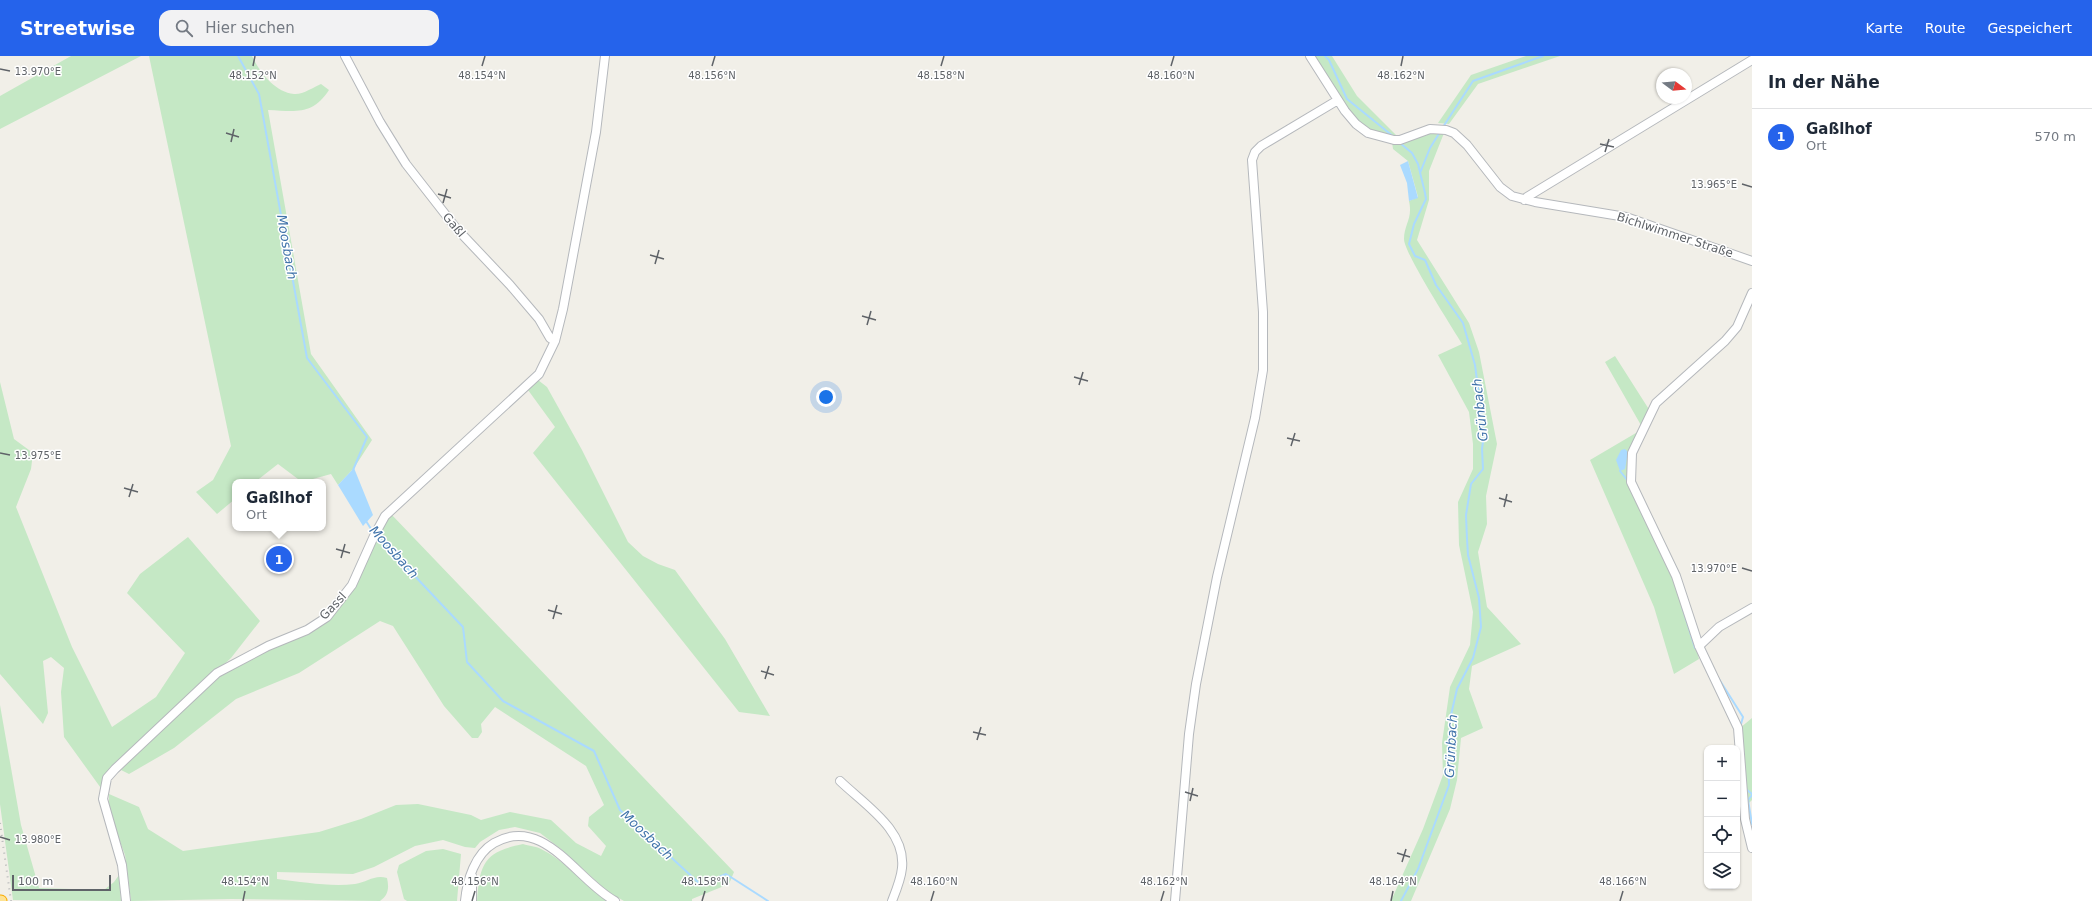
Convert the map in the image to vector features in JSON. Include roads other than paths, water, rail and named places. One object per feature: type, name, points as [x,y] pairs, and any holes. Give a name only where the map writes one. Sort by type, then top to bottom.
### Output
[{"type":"street","name":"Gaßl","points":[[345,56],[406,164],[456,228],[514,291],[539,320],[550,338],[555,342]]},
{"type":"street","points":[[555,342],[563,309],[596,132],[605,56]]},
{"type":"street","name":"Bichlwimmer Straße","points":[[1310,56],[1350,118],[1361,128],[1375,136],[1400,140],[1442,129],[1454,133],[1467,145],[1500,187],[1512,196],[1524,200],[1626,217],[1752,261]]},
{"type":"street","points":[[1524,200],[1752,60]]},
{"type":"street","points":[[1175,901],[1189,734],[1196,684],[1217,576],[1255,418],[1263,370],[1264,312],[1253,179],[1253,156],[1261,146],[1338,100]]},
{"type":"street","points":[[1752,293],[1737,327],[1725,341],[1656,403],[1632,453],[1631,482],[1676,576],[1699,646],[1738,728],[1745,819],[1752,848]]},
{"type":"street","name":"Gassl","points":[[126,901],[122,865],[104,804],[103,791],[108,778],[114,769],[217,672],[268,646],[307,630],[327,617],[352,585],[375,534],[385,516],[539,374],[555,342]]},
{"type":"street","points":[[1699,646],[1719,627],[1752,608]]},
{"type":"street","points":[[840,781],[889,827],[898,840],[901,850],[902,869],[892,901]]},
{"type":"street","points":[[465,901],[470,895],[472,876],[478,858],[490,845],[506,837],[527,836],[538,839],[552,848],[591,885],[615,901]]},
{"type":"water","points":[[1408,161],[1418,198],[1409,201],[1407,183],[1400,165]]},
{"type":"water","points":[[1625,449],[1628,452],[1625,469],[1620,471],[1616,460],[1621,450]]},
{"type":"water","points":[[354,468],[373,515],[363,526],[338,485]]},
{"type":"waterway","name":"Moosbach","points":[[238,56],[259,94],[307,358],[367,437],[353,470]]},
{"type":"waterway","name":"Grünbach","points":[[1325,56],[1329,60],[1347,99],[1394,137]]},
{"type":"waterway","points":[[1443,127],[1473,81],[1543,56]]},
{"type":"waterway","points":[[1420,173],[1430,148],[1440,132]]},
{"type":"waterway","name":"Grünbach","points":[[1400,143],[1412,153],[1418,164],[1426,199],[1414,224],[1409,244],[1415,256],[1425,260],[1436,285],[1463,323],[1475,365],[1484,434],[1482,449],[1483,469],[1471,484],[1466,515],[1468,555],[1479,598],[1481,627],[1473,658],[1457,689],[1451,715],[1448,748],[1449,785],[1418,869],[1401,901]]},
{"type":"waterway","points":[[1620,471],[1628,481]]},
{"type":"waterway","name":"Moosbach","points":[[366,521],[373,532]]},
{"type":"waterway","name":"Moosbach","points":[[376,535],[463,627],[467,662],[503,701],[594,751],[620,810],[701,885],[726,874],[768,901]]},
{"type":"waterway","points":[[1682,606],[1695,648]]},
{"type":"waterway","points":[[1717,676],[1743,717],[1741,724]]},
{"type":"waterway","points":[[1747,790],[1752,794]]},
{"type":"waterway","points":[[1752,795],[1748,800],[1752,824]]},
{"type":"railway","points":[[0,823],[11,901]]},
{"type":"place","name":"Gaßlhof","points":[[279,559]]}]
